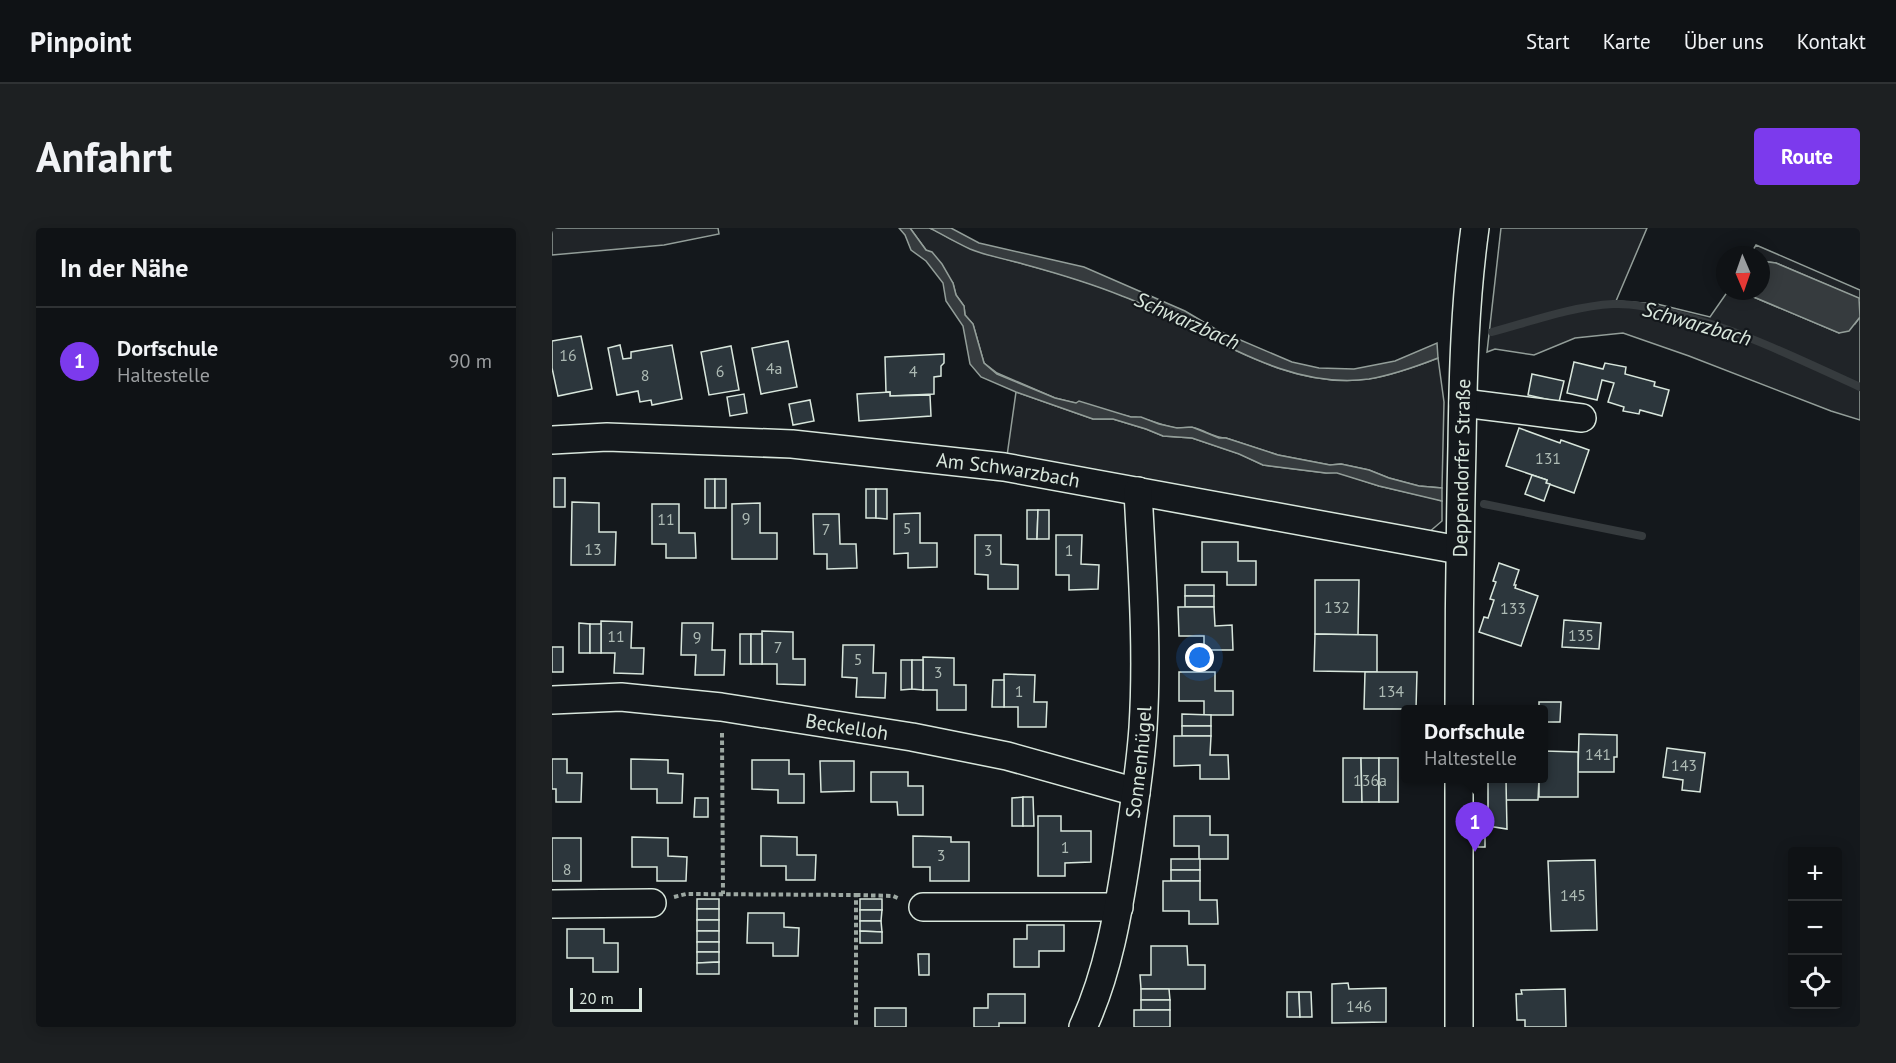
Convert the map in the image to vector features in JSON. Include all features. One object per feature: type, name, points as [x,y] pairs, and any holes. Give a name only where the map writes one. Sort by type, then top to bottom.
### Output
[{"type":"street","name":"Deppendorfer Straße","points":[[1459,705],[1466,313],[1475,228]]},
{"type":"street","points":[[1463,403],[1582,418]]},
{"type":"street","name":"Am Schwarzbach","points":[[552,440],[608,437],[792,444],[1004,467],[1460,550]]},
{"type":"street","name":"Sonnenhügel","points":[[1083,1027],[1096,999],[1119,907],[1143,729],[1145,663],[1138,491]]},
{"type":"street","name":"Beckelloh","points":[[552,700],[621,697],[721,707],[912,737],[1007,756],[1136,792]]},
{"type":"street","points":[[1459,783],[1459,1027]]},
{"type":"street","points":[[552,904],[652,903]]},
{"type":"street","points":[[924,907],[1119,907]]},
{"type":"path","points":[[721,707],[723,894]]},
{"type":"path","points":[[652,903],[686,894],[856,895],[893,896],[924,907]]},
{"type":"path","points":[[856,895],[856,1027]]},
{"type":"shaded area","points":[[552,228],[718,228],[719,234],[664,245],[552,255]]},
{"type":"shaded area","points":[[910,228],[929,228],[982,252],[1109,290],[1243,354],[1274,367],[1305,376],[1336,380],[1368,379],[1438,358],[1444,402],[1442,488],[1419,486],[1369,470],[1341,464],[1330,465],[1278,455],[1195,428],[1171,427],[1143,418],[1055,398],[997,373],[984,363],[973,324],[965,315],[964,306],[956,295],[953,283]]},
{"type":"shaded area","points":[[1501,228],[1647,228],[1616,301],[1657,304],[1710,317],[1722,300],[1761,300],[1839,333],[1855,324],[1860,317],[1860,420],[1623,333],[1575,338],[1534,355],[1495,349],[1487,352]]},
{"type":"shaded area","points":[[1770,251],[1860,290],[1860,299],[1770,262]]},
{"type":"shaded area","points":[[1016,392],[1093,419],[1113,419],[1163,436],[1192,438],[1240,454],[1263,465],[1326,473],[1337,472],[1379,486],[1436,499],[1442,501],[1442,521],[1428,533],[1007,456]]},
{"type":"water","points":[[899,228],[910,228],[926,250],[932,252],[942,264],[953,283],[956,295],[964,306],[965,315],[973,324],[984,363],[997,374],[1055,398],[1076,403],[1079,401],[1177,428],[1192,427],[1219,438],[1226,438],[1278,455],[1330,465],[1341,464],[1369,470],[1419,486],[1442,488],[1442,501],[1337,473],[1263,465],[1192,438],[1163,436],[1113,419],[1093,419],[981,377],[970,364],[963,326],[946,301],[943,283],[926,261],[911,250],[905,235]]},
{"type":"water","points":[[930,228],[951,228],[979,243],[1084,267],[1185,311],[1217,330],[1292,362],[1319,368],[1354,369],[1395,361],[1437,343],[1438,358],[1369,379],[1336,380],[1303,375],[1272,366],[1241,353],[1152,308],[1122,296],[1060,275],[976,251]]},
{"type":"water","points":[[1770,262],[1859,298],[1860,317],[1849,331],[1839,333],[1761,300],[1770,300]]},
{"type":"building","points":[[581,336],[592,389],[558,396],[552,368],[552,341]]},
{"type":"building","points":[[788,341],[797,387],[761,394],[752,348]]},
{"type":"building","points":[[620,345],[623,359],[631,358],[631,352],[672,345],[682,399],[652,405],[651,400],[640,402],[638,391],[617,395],[608,348]]},
{"type":"building","points":[[731,346],[739,390],[709,395],[701,352]]},
{"type":"building","points":[[944,354],[941,376],[934,377],[934,394],[890,396],[890,392],[886,392],[885,357]]},
{"type":"building","points":[[1574,362],[1603,369],[1605,363],[1626,367],[1625,374],[1655,382],[1654,386],[1669,390],[1662,416],[1640,410],[1639,414],[1623,411],[1624,407],[1608,402],[1614,383],[1602,380],[1597,400],[1567,393]]},
{"type":"building","points":[[1532,374],[1564,381],[1559,402],[1528,395]]},
{"type":"building","points":[[890,392],[890,396],[930,395],[931,416],[859,421],[857,394]]},
{"type":"building","points":[[744,394],[747,413],[730,416],[727,397]]},
{"type":"building","points":[[810,400],[814,421],[793,425],[789,404]]},
{"type":"building","points":[[1519,428],[1560,443],[1561,440],[1589,450],[1574,493],[1546,483],[1547,480],[1506,466]]},
{"type":"building","points":[[1532,475],[1547,480],[1546,483],[1550,484],[1544,501],[1525,494]]},
{"type":"building","points":[[554,478],[565,478],[565,507],[554,507]]},
{"type":"building","points":[[705,479],[715,479],[715,508],[705,508]]},
{"type":"building","points":[[715,479],[726,479],[726,508],[715,508]]},
{"type":"building","points":[[866,489],[876,489],[876,518],[866,518]]},
{"type":"building","points":[[876,489],[887,489],[887,519],[876,518]]},
{"type":"building","points":[[572,502],[599,503],[599,532],[616,532],[615,565],[571,565]]},
{"type":"building","points":[[760,503],[760,533],[777,533],[777,559],[732,559],[732,504]]},
{"type":"building","points":[[652,504],[679,504],[679,533],[695,533],[696,558],[666,558],[666,544],[652,544]]},
{"type":"building","points":[[1027,510],[1038,510],[1037,539],[1027,539]]},
{"type":"building","points":[[1038,510],[1049,510],[1049,539],[1037,539]]},
{"type":"building","points":[[920,513],[920,543],[937,543],[937,567],[908,568],[908,553],[894,554],[894,514]]},
{"type":"building","points":[[813,514],[839,514],[840,544],[856,544],[857,568],[827,569],[827,554],[814,554]]},
{"type":"building","points":[[975,535],[1001,535],[1001,564],[1018,565],[1018,589],[988,589],[988,575],[975,574]]},
{"type":"building","points":[[1056,535],[1082,535],[1081,564],[1099,565],[1098,589],[1069,590],[1069,575],[1056,575]]},
{"type":"building","points":[[1202,542],[1238,542],[1238,561],[1256,561],[1256,585],[1227,585],[1227,572],[1202,572]]},
{"type":"building","points":[[1499,563],[1519,570],[1515,588],[1538,596],[1521,646],[1479,632],[1484,617],[1488,618],[1494,600],[1490,599]]},
{"type":"building","points":[[1315,580],[1359,580],[1358,635],[1315,634]]},
{"type":"building","points":[[1185,585],[1214,585],[1214,596],[1185,596]]},
{"type":"building","points":[[1185,596],[1214,596],[1214,607],[1185,607]]},
{"type":"building","points":[[1178,607],[1214,607],[1215,626],[1232,625],[1233,650],[1204,650],[1204,636],[1179,636]]},
{"type":"building","points":[[1564,620],[1601,623],[1599,649],[1562,647]]},
{"type":"building","points":[[601,621],[632,622],[631,648],[644,648],[643,674],[614,673],[615,653],[601,653]]},
{"type":"building","points":[[579,623],[590,624],[590,653],[579,653]]},
{"type":"building","points":[[682,623],[713,623],[712,650],[725,650],[724,675],[695,675],[696,655],[681,655]]},
{"type":"building","points":[[590,624],[601,624],[601,653],[590,653]]},
{"type":"building","points":[[762,631],[793,632],[793,659],[805,659],[805,685],[777,684],[777,664],[762,664]]},
{"type":"building","points":[[740,634],[751,634],[751,664],[740,664]]},
{"type":"building","points":[[751,634],[762,634],[762,664],[751,664]]},
{"type":"building","points":[[1315,634],[1377,635],[1377,672],[1314,671]]},
{"type":"building","points":[[843,645],[874,645],[873,673],[886,673],[885,698],[856,697],[857,678],[842,677]]},
{"type":"building","points":[[552,647],[563,647],[563,672],[552,672]]},
{"type":"building","points":[[923,657],[954,658],[954,685],[966,685],[966,710],[937,710],[937,690],[923,690]]},
{"type":"building","points":[[901,660],[912,660],[912,689],[901,690]]},
{"type":"building","points":[[912,660],[923,660],[923,690],[912,689]]},
{"type":"building","points":[[1179,672],[1215,672],[1215,691],[1233,691],[1233,715],[1204,715],[1204,701],[1179,701]]},
{"type":"building","points":[[1365,672],[1417,672],[1416,705],[1401,705],[1401,709],[1364,709]]},
{"type":"building","points":[[1004,674],[1035,675],[1034,702],[1047,702],[1046,727],[1018,727],[1018,707],[1004,707]]},
{"type":"building","points":[[993,680],[1004,680],[1004,707],[992,707]]},
{"type":"building","points":[[1539,702],[1561,702],[1560,722],[1548,722],[1548,705],[1539,705]]},
{"type":"building","points":[[1182,714],[1211,715],[1211,726],[1182,726]]},
{"type":"building","points":[[1182,726],[1211,726],[1211,736],[1182,736]]},
{"type":"building","points":[[1579,734],[1617,735],[1614,772],[1578,772]]},
{"type":"building","points":[[1174,736],[1211,736],[1210,755],[1228,755],[1229,779],[1200,779],[1200,765],[1174,766]]},
{"type":"building","points":[[1667,748],[1705,753],[1700,792],[1682,790],[1683,780],[1663,777]]},
{"type":"building","points":[[1548,751],[1578,752],[1578,797],[1539,797],[1539,783],[1548,783]]},
{"type":"building","points":[[1343,758],[1361,758],[1362,802],[1343,802]]},
{"type":"building","points":[[1361,758],[1379,758],[1379,802],[1362,802]]},
{"type":"building","points":[[1379,758],[1398,758],[1398,802],[1379,802]]},
{"type":"building","points":[[552,759],[567,759],[567,773],[582,773],[581,802],[556,802],[556,789],[552,789]]},
{"type":"building","points":[[631,759],[668,760],[668,773],[683,774],[682,803],[657,803],[657,789],[631,789]]},
{"type":"building","points":[[752,760],[789,760],[789,774],[804,774],[804,803],[778,803],[778,790],[752,789]]},
{"type":"building","points":[[820,761],[854,761],[854,791],[821,792]]},
{"type":"building","points":[[871,772],[908,772],[908,786],[923,786],[923,815],[898,815],[897,802],[871,802]]},
{"type":"building","points":[[1488,783],[1506,783],[1507,829],[1488,826]]},
{"type":"building","points":[[1506,783],[1539,783],[1538,800],[1506,800]]},
{"type":"building","points":[[1023,797],[1023,826],[1012,826],[1012,798]]},
{"type":"building","points":[[1023,797],[1033,797],[1034,826],[1023,826]]},
{"type":"building","points":[[695,798],[708,798],[708,817],[694,817]]},
{"type":"building","points":[[1038,816],[1061,816],[1061,831],[1091,831],[1091,862],[1065,863],[1065,876],[1038,876]]},
{"type":"building","points":[[1174,816],[1210,816],[1210,835],[1228,835],[1228,859],[1199,859],[1199,846],[1174,846]]},
{"type":"building","points":[[1477,834],[1485,834],[1485,847],[1478,847]]},
{"type":"building","points":[[761,836],[797,837],[797,855],[816,855],[815,880],[786,880],[786,866],[761,866]]},
{"type":"building","points":[[913,836],[951,837],[951,842],[969,842],[969,881],[930,881],[930,867],[913,867]]},
{"type":"building","points":[[632,837],[668,838],[668,856],[687,857],[686,881],[657,881],[657,867],[632,867]]},
{"type":"building","points":[[552,838],[581,838],[581,881],[552,881]]},
{"type":"building","points":[[1171,859],[1200,859],[1200,870],[1171,870]]},
{"type":"building","points":[[1595,860],[1597,930],[1551,931],[1548,861]]},
{"type":"building","points":[[1171,870],[1200,870],[1200,881],[1171,881]]},
{"type":"building","points":[[1163,881],[1200,881],[1200,900],[1217,900],[1218,924],[1189,924],[1189,911],[1163,911]]},
{"type":"building","points":[[697,899],[719,899],[719,909],[697,909]]},
{"type":"building","points":[[860,899],[882,899],[882,910],[860,910]]},
{"type":"building","points":[[697,909],[719,909],[719,920],[697,920]]},
{"type":"building","points":[[860,910],[882,910],[881,921],[860,921]]},
{"type":"building","points":[[748,913],[784,913],[784,927],[799,928],[798,956],[773,956],[773,943],[747,943]]},
{"type":"building","points":[[697,920],[719,920],[719,931],[697,931]]},
{"type":"building","points":[[860,921],[881,921],[882,932],[860,931]]},
{"type":"building","points":[[1027,925],[1064,925],[1064,951],[1039,951],[1039,967],[1014,967],[1014,939],[1027,939]]},
{"type":"building","points":[[567,929],[604,929],[604,943],[618,943],[618,972],[593,972],[593,958],[567,958]]},
{"type":"building","points":[[697,931],[719,931],[719,942],[697,942]]},
{"type":"building","points":[[860,931],[882,932],[882,943],[860,943]]},
{"type":"building","points":[[697,942],[719,942],[719,952],[697,952]]},
{"type":"building","points":[[1151,946],[1187,946],[1188,965],[1205,965],[1205,989],[1141,989],[1140,975],[1151,975]]},
{"type":"building","points":[[697,952],[719,952],[719,962],[697,963]]},
{"type":"building","points":[[918,954],[929,954],[929,975],[919,975]]},
{"type":"building","points":[[719,962],[719,974],[697,974],[697,963]]},
{"type":"building","points":[[1348,983],[1349,989],[1386,988],[1386,1022],[1332,1023],[1332,984]]},
{"type":"building","points":[[1141,989],[1169,989],[1170,1000],[1141,1000]]},
{"type":"building","points":[[1565,989],[1566,1027],[1525,1027],[1525,1020],[1517,1020],[1516,994],[1522,994],[1521,990]]},
{"type":"building","points":[[1287,992],[1299,992],[1300,1017],[1287,1017]]},
{"type":"building","points":[[1299,992],[1311,992],[1312,1017],[1300,1017]]},
{"type":"building","points":[[988,994],[1025,994],[1025,1023],[999,1023],[999,1027],[974,1027],[974,1008],[988,1008]]},
{"type":"building","points":[[1141,1000],[1170,1000],[1170,1010],[1141,1010]]},
{"type":"building","points":[[875,1008],[906,1008],[906,1027],[875,1027]]},
{"type":"building","points":[[1134,1010],[1170,1010],[1170,1027],[1134,1027]]},
{"type":"waterway","name":"Schwarzbach","points":[[1492,332],[1598,305],[1637,305],[1724,328],[1860,387]]},
{"type":"waterway","points":[[1484,504],[1642,536]]},
{"type":"place","name":"Dorfschule","points":[[1475,852]]}]
